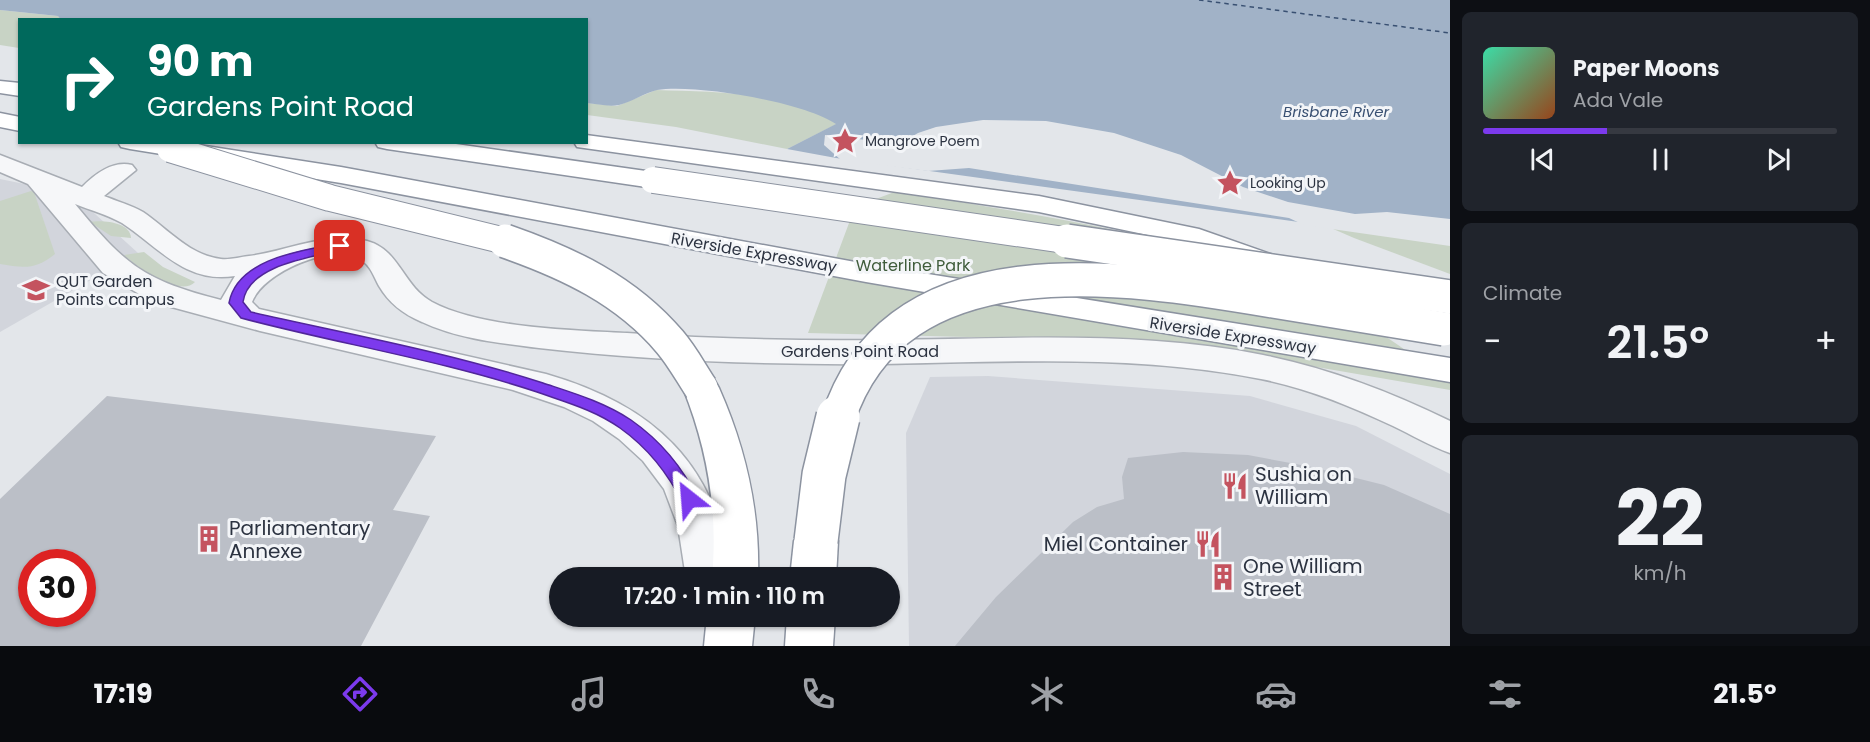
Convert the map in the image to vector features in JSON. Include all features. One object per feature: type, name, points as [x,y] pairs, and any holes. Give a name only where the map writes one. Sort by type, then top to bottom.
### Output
[{"type":"highway","points":[[0,87],[18,90]]},
{"type":"highway","points":[[0,120],[18,124]]},
{"type":"highway","points":[[588,142],[988,196],[1077,211],[1189,235],[1276,266],[1385,318],[1450,356]]},
{"type":"highway","name":"Riverside Expressway","points":[[139,144],[341,175],[890,277],[1450,370]]},
{"type":"highway","points":[[401,144],[1450,297]]},
{"type":"highway","points":[[170,150],[332,198],[496,237],[560,258],[599,279],[642,310],[672,343],[702,388],[720,434],[728,468],[736,529],[735,567]]},
{"type":"highway","points":[[814,559],[823,482],[830,448],[844,402],[859,372],[883,343],[909,321],[963,295],[1001,286],[1040,281],[1143,281],[1450,330]]},
{"type":"highway","points":[[728,646],[730,627]]},
{"type":"highway","points":[[809,646],[810,627]]},
{"type":"street","name":"Gardens Point Road","points":[[0,163],[131,217],[174,251],[203,264],[224,269],[247,267],[333,247],[361,248],[380,258],[399,293],[418,308],[457,322],[543,337],[656,346],[768,350],[1108,351],[1166,354],[1242,363],[1282,372],[1357,396],[1450,438]]},
{"type":"street","points":[[86,199],[101,183],[123,170]]},
{"type":"street","name":"Gardens Point Road","points":[[38,179],[60,200],[109,261],[132,279],[164,295],[502,375],[569,396],[604,411],[657,449],[681,481],[703,541],[707,567]]},
{"type":"street","name":"Gardens Point Road","points":[[246,315],[236,303],[237,293],[243,285],[260,271],[290,257]]},
{"type":"street","points":[[711,627],[711,646]]},
{"type":"shaded area","name":"QUT Garden Points campus","points":[[0,179],[73,194],[138,253],[0,332]]},
{"type":"shaded area","points":[[988,376],[1250,396],[1356,426],[1450,474],[1450,646],[909,646],[906,433],[930,377]]},
{"type":"green space","points":[[0,10],[60,18],[18,18],[18,48],[0,45]]},
{"type":"green space","points":[[656,90],[726,93],[750,95],[796,105],[837,124],[787,149],[676,127],[588,115],[588,103],[617,106]]},
{"type":"green space","name":"Waterline Park","points":[[897,191],[1105,228],[1187,247],[1257,268],[1315,295],[1372,328],[1450,382],[1450,390],[1172,342],[808,333],[855,207]]},
{"type":"green space","points":[[34,192],[55,254],[35,265],[0,264],[0,201]]},
{"type":"green space","points":[[1301,215],[1450,238],[1450,274],[1354,238]]},
{"type":"green space","points":[[102,221],[121,225],[126,228],[131,238],[111,236],[90,222]]},
{"type":"green space","points":[[144,252],[163,267],[195,282],[188,286],[169,284],[138,267],[124,255]]},
{"type":"water","name":"Brisbane River","points":[[0,0],[1450,0],[1450,243],[836,158],[787,149],[836,124],[821,116],[776,102],[722,92],[657,90],[619,105],[588,103],[588,18],[60,18],[0,10]]},
{"type":"pier","points":[[983,120],[1046,121],[1114,133],[1181,155],[1243,187],[1288,202],[1355,214],[1387,212],[1450,219],[1450,246],[1304,225],[1289,218],[969,168],[928,171],[841,160],[824,145],[825,135],[899,144],[918,133],[936,127]]},
{"type":"building","name":"Parliamentary Annexe","points":[[107,396],[436,436],[393,510],[430,516],[361,646],[0,646],[0,499]]},
{"type":"building","name":"One William Street","points":[[1183,452],[1248,455],[1312,467],[1384,485],[1450,514],[1450,646],[955,646],[996,597],[1073,522],[1097,507],[1124,499],[1122,477],[1128,458]]},
{"type":"ferry route","points":[[1199,0],[1450,33]]},
{"type":"place","name":"Mangrove Poem","points":[[845,141]]},
{"type":"place","name":"Looking Up","points":[[1230,183]]},
{"type":"place","name":"QUT Garden Points campus","points":[[36,290]]},
{"type":"place","name":"Sushia on William","points":[[1235,486]]},
{"type":"place","name":"Parliamentary Annexe","points":[[209,539]]},
{"type":"place","name":"Miel Container","points":[[1208,544]]},
{"type":"place","name":"One William Street","points":[[1223,577]]},
{"type":"route","points":[[340,246],[290,257],[260,271],[251,277],[237,293],[236,303],[246,315],[502,375],[592,405],[624,423],[657,449],[681,481],[689,499]]}]
